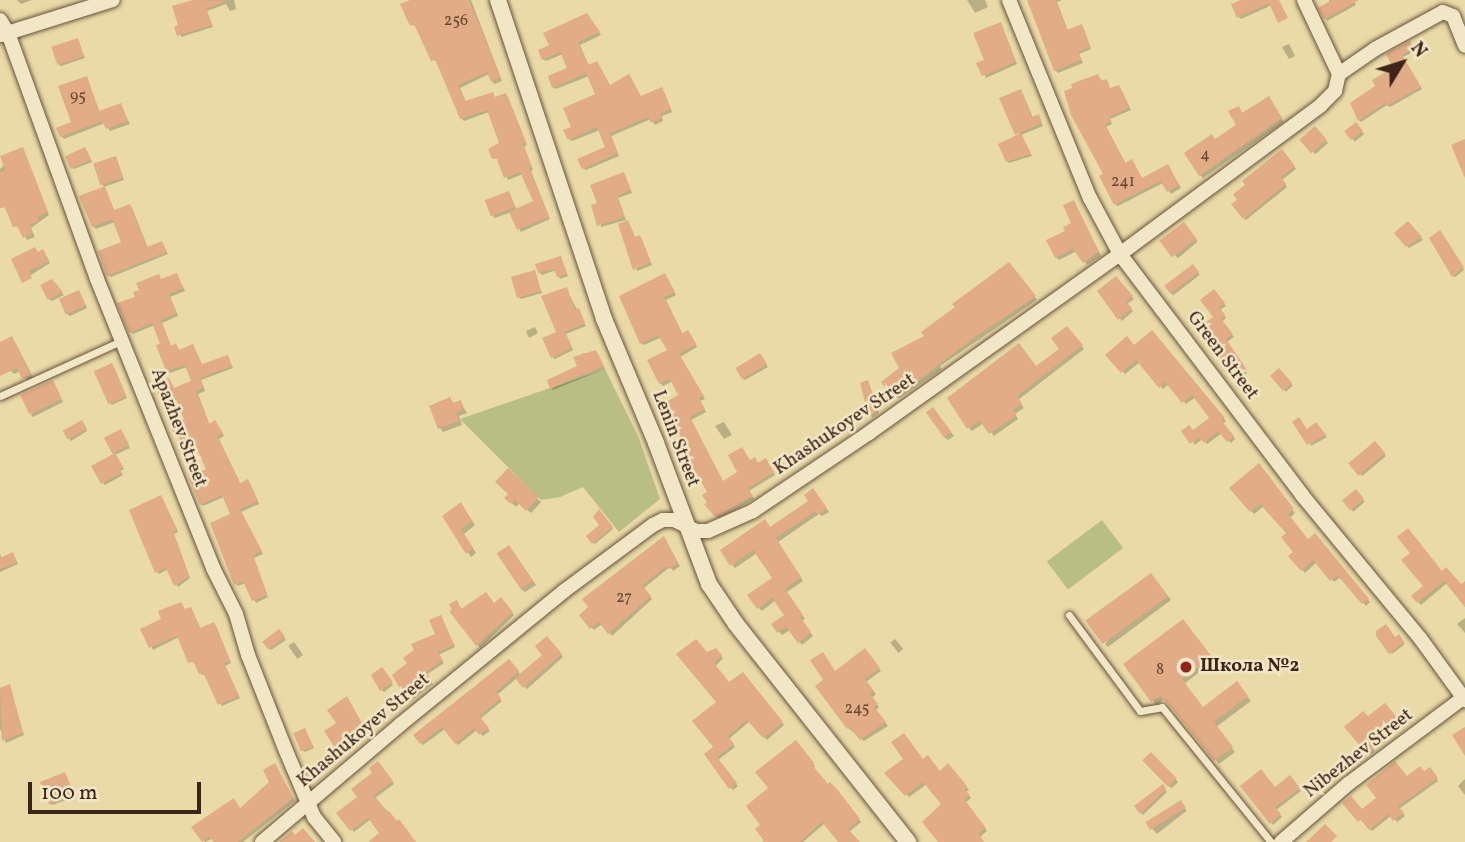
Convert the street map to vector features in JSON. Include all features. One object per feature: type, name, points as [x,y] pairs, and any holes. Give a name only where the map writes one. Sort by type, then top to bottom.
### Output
[{"type":"street","points":[[3,29],[113,0]]},
{"type":"street","name":"Lenin Street","points":[[498,0],[604,319],[656,443],[685,527],[709,584],[723,607],[908,842]]},
{"type":"street","name":"Green Street","points":[[1009,0],[1090,198],[1120,254],[1303,495],[1420,638],[1464,699]]},
{"type":"street","points":[[1304,0],[1339,74]]},
{"type":"street","points":[[1448,6],[1456,19],[1465,47]]},
{"type":"street","name":"Khashukoyev Street","points":[[262,842],[308,801],[630,541],[663,520],[674,520],[685,527],[708,531],[753,511],[879,426],[1120,254],[1321,105],[1335,91],[1339,74],[1375,49],[1448,6]]},
{"type":"street","name":"Apazhev Street","points":[[3,29],[97,279],[213,568],[236,614],[253,668],[314,817],[334,842]]},
{"type":"street","name":"Nibezhev Street","points":[[1281,842],[1348,785],[1464,699]]},
{"type":"lane","points":[[0,396],[123,340]]},
{"type":"lane","points":[[1069,615],[1140,711],[1161,707],[1271,842]]},
{"type":"green space","points":[[605,369],[638,436],[660,499],[619,532],[583,487],[560,497],[541,500],[460,419]]},
{"type":"green space","points":[[1102,520],[1123,548],[1068,589],[1047,562]]},
{"type":"building","points":[[193,0],[227,1],[206,9],[212,25],[177,36],[174,27],[178,25],[172,6]]},
{"type":"building","points":[[410,0],[469,0],[501,78],[491,82],[487,72],[458,85],[465,101],[493,92],[495,97],[506,93],[526,142],[523,144],[532,167],[529,168],[549,217],[517,230],[509,212],[533,201],[520,172],[504,178],[496,157],[492,159],[488,149],[499,143],[487,110],[460,119],[435,59],[431,61],[414,24],[410,26],[400,4]]},
{"type":"building","points":[[1027,0],[1056,0],[1067,30],[1082,24],[1090,47],[1078,52],[1081,60],[1054,71]]},
{"type":"building","points":[[1241,0],[1279,0],[1288,18],[1278,23],[1269,3],[1237,18],[1231,4]]},
{"type":"building","points":[[1332,0],[1359,0],[1324,19],[1318,8]]},
{"type":"building","points":[[587,13],[600,32],[578,42],[588,65],[597,61],[610,85],[629,74],[641,96],[662,87],[671,109],[660,114],[662,118],[651,123],[648,117],[610,133],[618,153],[582,169],[577,159],[605,147],[597,127],[568,140],[563,130],[571,127],[563,108],[595,94],[586,73],[552,88],[548,76],[567,68],[560,52],[542,60],[538,50],[549,45],[543,33]]},
{"type":"building","points":[[1001,22],[1016,62],[982,76],[976,63],[984,60],[973,33]]},
{"type":"building","points":[[78,38],[84,56],[57,65],[51,47]]},
{"type":"building","points":[[1410,41],[1414,48],[1402,55],[1421,87],[1386,106],[1385,103],[1358,121],[1350,103],[1375,86],[1372,80],[1392,66],[1386,54]]},
{"type":"building","points":[[1098,74],[1101,81],[1107,79],[1110,88],[1119,85],[1129,108],[1109,117],[1111,121],[1105,124],[1125,163],[1132,159],[1142,178],[1168,164],[1179,185],[1167,192],[1160,181],[1114,205],[1099,176],[1103,174],[1071,115],[1064,91],[1072,88],[1071,84]]},
{"type":"building","points":[[87,76],[99,111],[121,103],[128,121],[106,129],[102,121],[60,137],[56,128],[71,122],[58,86]]},
{"type":"building","points":[[1021,89],[1032,117],[1039,114],[1042,123],[1015,135],[999,98]]},
{"type":"building","points":[[1269,96],[1282,118],[1199,176],[1184,153],[1212,134],[1215,139],[1236,125],[1228,111],[1239,106],[1242,113]]},
{"type":"building","points":[[1356,122],[1363,131],[1351,140],[1344,131]]},
{"type":"building","points":[[1315,126],[1327,140],[1311,153],[1299,140]]},
{"type":"building","points":[[1021,133],[1031,154],[1006,162],[998,144]]},
{"type":"building","points":[[1465,139],[1465,178],[1451,145]]},
{"type":"building","points":[[23,147],[48,212],[37,217],[39,221],[29,225],[33,234],[23,238],[17,226],[13,227],[5,207],[0,208],[0,172],[5,170],[0,156]]},
{"type":"building","points":[[85,147],[91,160],[71,169],[65,156]]},
{"type":"building","points":[[1282,149],[1295,166],[1281,177],[1286,184],[1243,219],[1231,204],[1237,200],[1233,194],[1245,185],[1242,181]]},
{"type":"building","points":[[116,156],[123,178],[100,185],[93,163]]},
{"type":"building","points":[[624,172],[631,190],[617,196],[625,217],[597,226],[591,205],[597,203],[590,185]]},
{"type":"building","points":[[105,186],[114,210],[130,204],[147,247],[162,241],[167,252],[107,276],[98,251],[121,242],[112,219],[92,227],[79,196]]},
{"type":"building","points":[[509,191],[515,207],[491,216],[485,200]]},
{"type":"building","points":[[1074,200],[1099,252],[1083,263],[1073,249],[1055,258],[1046,240],[1065,231],[1063,227],[1071,223],[1063,205]]},
{"type":"building","points":[[628,220],[635,237],[640,235],[651,262],[633,270],[618,224]]},
{"type":"building","points":[[1408,221],[1422,237],[1406,247],[1394,233]]},
{"type":"building","points":[[1184,222],[1197,239],[1172,257],[1159,241]]},
{"type":"building","points":[[1440,230],[1464,267],[1452,277],[1429,238]]},
{"type":"building","points":[[35,247],[38,252],[43,249],[49,261],[29,271],[32,278],[22,283],[11,259]]},
{"type":"building","points":[[561,256],[567,274],[557,277],[554,269],[538,273],[535,264]]},
{"type":"building","points":[[1009,262],[1036,296],[975,337],[896,397],[894,394],[891,396],[881,382],[899,368],[891,353],[924,336],[921,332],[955,307],[952,304]]},
{"type":"building","points":[[1193,264],[1199,272],[1170,294],[1164,286]]},
{"type":"building","points":[[535,270],[541,291],[517,298],[511,277]]},
{"type":"building","points":[[177,273],[183,288],[169,294],[177,313],[161,320],[171,346],[176,343],[179,350],[193,344],[202,364],[228,355],[232,366],[200,378],[203,388],[196,391],[209,424],[215,420],[223,433],[217,436],[240,483],[248,479],[258,501],[240,509],[262,551],[253,555],[267,595],[252,601],[243,581],[234,585],[210,523],[230,514],[222,495],[200,505],[189,478],[206,469],[196,447],[186,452],[177,433],[174,434],[170,424],[184,419],[175,397],[162,402],[154,384],[169,378],[174,388],[191,381],[185,365],[166,371],[156,345],[160,344],[152,323],[129,333],[117,303],[135,297],[133,292],[139,290],[136,283],[159,274],[161,279]]},
{"type":"building","points":[[665,273],[675,292],[664,297],[682,333],[688,330],[696,344],[679,354],[704,396],[699,398],[705,409],[690,417],[723,481],[737,472],[728,455],[742,447],[750,460],[755,457],[758,463],[766,458],[774,472],[748,488],[753,496],[715,517],[704,504],[707,503],[702,495],[707,492],[679,443],[683,441],[671,419],[673,417],[666,402],[678,395],[670,379],[659,384],[647,360],[667,350],[658,335],[640,344],[619,296]]},
{"type":"building","points":[[1116,276],[1133,296],[1126,301],[1132,308],[1118,320],[1097,291]]},
{"type":"building","points":[[52,279],[63,292],[48,300],[40,285]]},
{"type":"building","points":[[567,287],[575,310],[579,308],[585,323],[565,332],[572,348],[551,358],[542,338],[556,332],[541,296]]},
{"type":"building","points":[[1214,289],[1225,303],[1219,307],[1225,315],[1221,319],[1233,334],[1226,339],[1247,370],[1233,379],[1199,327],[1213,317],[1200,300]]},
{"type":"building","points":[[79,290],[86,306],[66,314],[59,299]]},
{"type":"building","points":[[1067,326],[1083,345],[1017,396],[1022,404],[1013,410],[1017,415],[989,434],[980,421],[967,429],[947,398],[1019,343],[1036,366],[1059,349],[1051,338]]},
{"type":"building","points":[[1152,330],[1225,418],[1221,420],[1234,436],[1227,442],[1218,431],[1204,443],[1199,437],[1190,444],[1181,431],[1189,425],[1193,430],[1209,418],[1192,395],[1182,403],[1165,382],[1159,388],[1136,360],[1121,373],[1105,355],[1127,336],[1134,345]]},
{"type":"building","points":[[12,336],[31,375],[22,379],[17,368],[0,376],[0,342]]},
{"type":"building","points":[[596,350],[604,366],[550,389],[547,380],[577,366],[573,357]]},
{"type":"building","points":[[760,353],[767,364],[742,379],[735,368]]},
{"type":"building","points":[[112,363],[127,396],[108,404],[94,371]]},
{"type":"building","points":[[1279,368],[1292,383],[1283,391],[1270,376]]},
{"type":"building","points":[[53,380],[62,399],[29,414],[20,395]]},
{"type":"building","points":[[868,380],[878,410],[869,417],[860,383]]},
{"type":"building","points":[[450,397],[453,403],[461,400],[464,409],[456,412],[459,421],[438,429],[429,406]]},
{"type":"building","points":[[933,407],[951,432],[944,437],[926,412]]},
{"type":"building","points":[[1299,417],[1307,429],[1316,422],[1326,435],[1307,445],[1292,422]]},
{"type":"building","points":[[82,420],[87,429],[68,439],[63,431]]},
{"type":"building","points":[[121,429],[129,445],[112,454],[104,438]]},
{"type":"building","points":[[1375,441],[1385,453],[1358,476],[1348,463]]},
{"type":"building","points":[[115,453],[123,467],[119,469],[122,473],[101,484],[91,466]]},
{"type":"building","points":[[1259,463],[1294,509],[1288,514],[1308,539],[1315,533],[1369,599],[1362,604],[1337,575],[1330,581],[1313,560],[1301,571],[1288,556],[1293,552],[1281,537],[1286,533],[1260,504],[1250,512],[1229,488]]},
{"type":"building","points":[[508,468],[539,497],[526,511],[515,500],[511,504],[504,498],[508,494],[495,482]]},
{"type":"building","points":[[813,488],[827,508],[818,515],[815,511],[776,538],[801,577],[785,589],[811,632],[798,643],[786,627],[777,633],[771,624],[784,615],[772,598],[757,609],[747,595],[772,578],[753,550],[730,566],[720,550],[765,519],[770,527],[808,501],[804,495]]},
{"type":"building","points":[[1356,489],[1364,499],[1350,510],[1342,500]]},
{"type":"building","points":[[161,495],[177,529],[173,532],[189,576],[174,586],[166,568],[155,573],[129,510]]},
{"type":"building","points":[[461,502],[472,521],[461,529],[473,548],[466,554],[442,516]]},
{"type":"building","points":[[599,509],[613,527],[592,544],[586,536],[599,525],[593,517]]},
{"type":"building","points":[[1408,528],[1442,571],[1446,567],[1461,584],[1465,581],[1465,607],[1444,581],[1417,603],[1411,596],[1423,586],[1401,560],[1410,553],[1397,537]]},
{"type":"building","points":[[664,536],[678,563],[669,569],[667,566],[642,585],[651,596],[608,634],[599,622],[590,629],[579,615],[588,607],[582,599]]},
{"type":"building","points":[[509,545],[533,581],[521,589],[497,553]]},
{"type":"building","points":[[13,552],[17,562],[0,569],[0,558]]},
{"type":"building","points":[[1151,573],[1168,596],[1103,644],[1085,621]]},
{"type":"building","points":[[486,592],[494,603],[501,597],[513,612],[476,646],[449,611],[452,610],[449,604],[457,600],[461,609]]},
{"type":"building","points":[[181,602],[185,609],[191,607],[200,628],[214,622],[230,661],[224,663],[239,696],[218,705],[203,672],[199,674],[193,661],[188,663],[177,636],[149,648],[140,629],[161,619],[158,611]]},
{"type":"building","points":[[441,615],[454,645],[438,652],[443,660],[426,672],[432,681],[407,701],[392,675],[407,663],[403,658],[414,650],[411,644],[435,634],[429,620]]},
{"type":"building","points":[[1183,619],[1212,657],[1182,679],[1203,707],[1237,681],[1248,696],[1214,722],[1233,747],[1214,761],[1171,707],[1160,696],[1151,702],[1123,664]]},
{"type":"building","points":[[1386,624],[1395,637],[1399,634],[1404,642],[1389,654],[1376,636],[1376,631]]},
{"type":"building","points":[[279,629],[285,637],[268,650],[262,642]]},
{"type":"building","points":[[547,636],[562,654],[523,688],[515,678],[542,655],[535,646]]},
{"type":"building","points":[[696,639],[707,652],[716,648],[722,655],[714,663],[729,682],[743,672],[783,722],[763,738],[747,720],[728,736],[734,744],[717,757],[737,783],[729,789],[704,754],[713,747],[692,721],[716,702],[676,654]]},
{"type":"building","points":[[865,648],[880,668],[865,679],[874,691],[870,694],[878,704],[874,707],[886,722],[860,740],[849,727],[847,729],[815,686],[823,680],[810,660],[823,652],[835,671]]},
{"type":"building","points":[[509,659],[519,671],[496,692],[501,698],[479,716],[489,728],[479,735],[474,728],[455,744],[442,727],[420,744],[413,735]]},
{"type":"building","points":[[382,667],[393,682],[380,691],[371,675]]},
{"type":"building","points":[[10,684],[23,733],[2,741],[0,688]]},
{"type":"building","points":[[347,696],[364,727],[335,748],[324,731],[336,723],[327,710]]},
{"type":"building","points":[[1385,703],[1400,721],[1372,745],[1374,748],[1367,754],[1344,727],[1363,711],[1368,716]]},
{"type":"building","points":[[1465,727],[1465,756],[1452,735]]},
{"type":"building","points":[[305,728],[313,746],[301,752],[293,733]]},
{"type":"building","points":[[904,733],[923,759],[928,755],[940,771],[948,763],[967,786],[964,789],[970,795],[964,799],[986,828],[978,833],[984,842],[938,842],[922,822],[941,804],[923,782],[905,796],[884,773],[903,759],[891,742]]},
{"type":"building","points":[[796,740],[814,763],[812,765],[828,784],[830,782],[837,789],[860,819],[848,829],[860,842],[838,842],[822,822],[800,842],[765,842],[755,829],[760,825],[746,806],[768,788],[755,772]]},
{"type":"building","points":[[1151,752],[1177,779],[1168,787],[1142,760]]},
{"type":"building","points":[[378,761],[393,781],[374,795],[387,812],[397,821],[399,819],[416,842],[368,842],[379,833],[368,818],[350,831],[336,813],[357,797],[351,789],[372,773],[369,768]]},
{"type":"building","points":[[1395,761],[1407,776],[1420,766],[1424,771],[1430,767],[1438,778],[1398,806],[1404,813],[1393,821],[1388,814],[1369,830],[1361,820],[1358,822],[1342,803],[1351,796],[1362,809],[1376,798],[1366,785]]},
{"type":"building","points":[[275,763],[293,798],[238,842],[214,842],[209,837],[202,842],[191,827],[234,798],[240,808],[269,782],[263,770]]},
{"type":"building","points":[[1261,769],[1275,787],[1290,775],[1300,788],[1275,807],[1281,814],[1270,824],[1240,786]]},
{"type":"building","points":[[65,772],[74,794],[49,804],[40,782]]},
{"type":"building","points":[[1163,784],[1166,789],[1140,814],[1134,806]]},
{"type":"building","points":[[1181,800],[1186,808],[1150,830],[1145,822]]},
{"type":"building","points":[[1325,824],[1337,836],[1331,842],[1306,842]]},
{"type":"building","points":[[303,828],[315,842],[279,842],[292,831],[295,835]]},
{"type":"place","name":"Школа №2","points":[[1186,667]]}]
